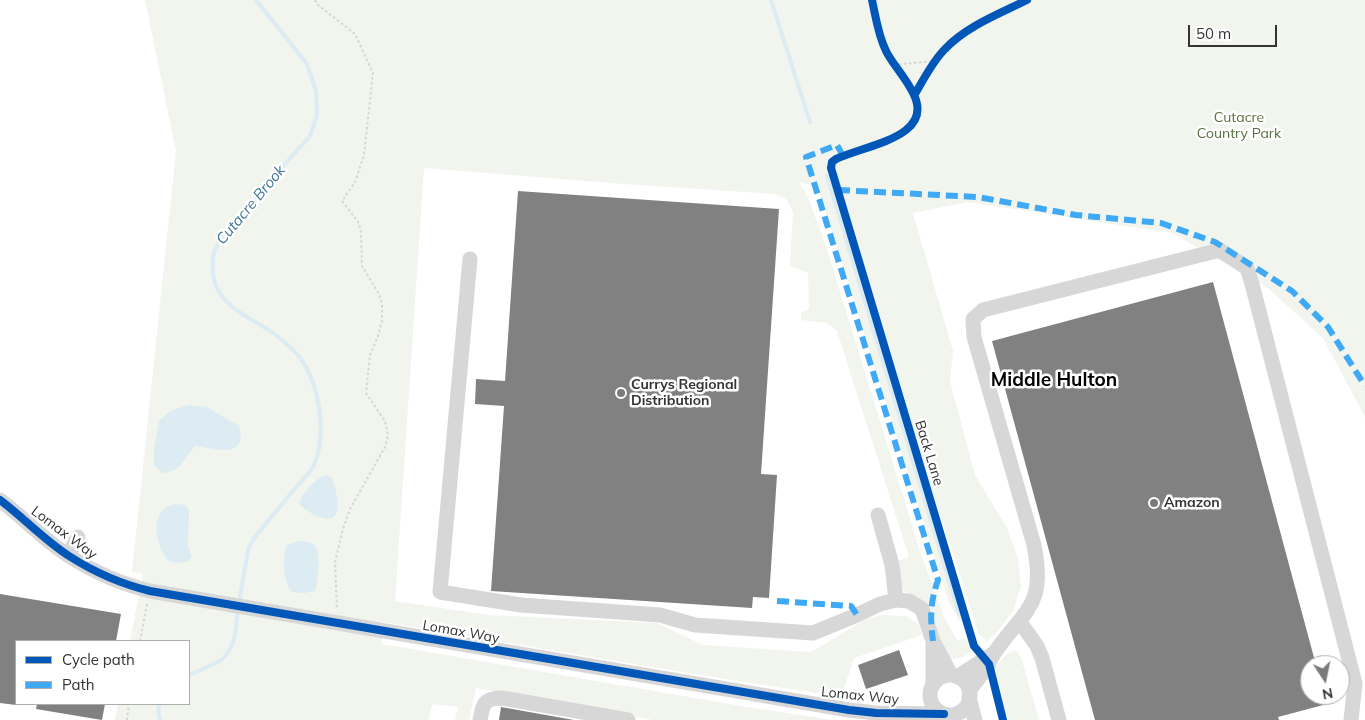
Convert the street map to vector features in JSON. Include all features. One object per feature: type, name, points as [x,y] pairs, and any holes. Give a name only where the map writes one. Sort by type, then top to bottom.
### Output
[{"type":"street","points":[[933,641],[931,702],[939,712],[951,716],[963,710],[969,694],[994,653],[1020,622],[1036,593],[1038,580],[1038,564],[1034,545],[974,337],[973,319],[983,310],[1220,250],[1247,268],[1252,284],[1355,683],[1350,720]]},
{"type":"street","points":[[470,259],[440,592],[521,605],[660,615],[695,624],[813,633],[880,604],[896,600],[909,601],[922,609],[933,641],[954,676],[963,680],[969,694],[975,720]]},
{"type":"street","name":"Lomax Way","points":[[0,500],[68,555],[94,572],[135,587],[268,612],[849,710],[951,716]]},
{"type":"street","points":[[878,515],[892,565],[896,600]]},
{"type":"street","points":[[68,555],[78,537]]},
{"type":"street","points":[[1020,622],[1037,646],[1042,658],[1059,720]]},
{"type":"street","points":[[932,687],[941,678],[954,676],[994,653]]},
{"type":"street","name":"Lomax Way","points":[[900,712],[921,700],[932,687]]},
{"type":"street","points":[[480,720],[483,706],[487,700],[494,698],[628,720]]},
{"type":"path","points":[[315,0],[318,5],[355,34],[372,73],[364,155],[355,182],[342,201],[359,223],[362,266],[379,294],[382,304],[382,321],[370,355],[366,393],[385,421],[388,435],[385,447],[350,509],[342,529],[335,562],[338,616]]},
{"type":"path","points":[[894,65],[938,58]]},
{"type":"path","points":[[930,69],[938,58]]},
{"type":"path","points":[[140,640],[147,602]]},
{"type":"path","points":[[127,720],[129,705]]},
{"type":"green space","name":"Cutacre Country Park","points":[[145,0],[1365,0],[1365,417],[1323,338],[1268,288],[1172,233],[968,202],[913,213],[953,351],[950,381],[975,475],[1007,528],[1018,559],[1021,587],[1013,611],[996,633],[987,641],[978,633],[927,477],[841,194],[835,193],[894,395],[967,625],[958,619],[948,600],[818,187],[799,182],[808,198],[826,246],[920,551],[944,617],[957,640],[974,639],[977,644],[966,656],[950,659],[924,605],[902,589],[898,561],[909,557],[837,331],[827,323],[801,320],[801,313],[809,309],[808,273],[790,266],[793,212],[786,199],[775,194],[424,168],[395,601],[488,615],[657,623],[703,645],[811,652],[865,620],[880,615],[906,616],[918,624],[922,635],[854,658],[841,697],[383,622],[382,644],[833,720],[653,720],[476,688],[469,720],[455,720],[458,707],[432,704],[429,720],[115,720],[118,705],[190,705],[190,640],[130,640],[143,574],[132,572],[176,151]]},
{"type":"green space","points":[[1015,650],[1021,657],[1039,720],[1006,720],[997,689],[994,669],[1007,654]]},
{"type":"shaded area","points":[[189,405],[207,407],[239,426],[241,437],[239,444],[228,450],[195,446],[179,467],[163,473],[154,465],[154,449],[159,421],[170,411]]},
{"type":"shaded area","points":[[327,475],[332,478],[338,506],[333,518],[328,519],[311,513],[299,503],[310,486],[318,479]]},
{"type":"shaded area","points":[[176,504],[186,505],[189,511],[188,546],[192,557],[187,562],[175,563],[167,560],[157,535],[158,519],[161,512],[167,507]]},
{"type":"shaded area","points":[[298,541],[312,544],[318,551],[315,591],[304,593],[292,592],[289,588],[284,570],[285,550],[287,545]]},
{"type":"building","name":"Currys Regional Distribution","points":[[518,191],[779,209],[761,474],[777,475],[769,598],[753,597],[752,608],[491,591],[504,406],[475,404],[476,379],[505,381]]},
{"type":"building","name":"Amazon","points":[[1213,282],[1313,655],[1300,655],[1300,705],[1323,705],[1278,717],[1279,720],[1095,720],[992,341]]},
{"type":"building","points":[[0,594],[121,614],[116,640],[15,640],[15,705],[0,703]]},
{"type":"building","points":[[899,650],[908,675],[866,689],[858,665]]},
{"type":"building","points":[[37,705],[105,705],[102,720],[36,709]]},
{"type":"building","points":[[501,707],[574,720],[499,720]]},
{"type":"waterway","name":"Cutacre Brook","points":[[239,603],[248,550],[254,538],[313,468],[318,453],[321,425],[317,396],[308,370],[301,359],[273,333],[231,306],[216,287],[213,275],[213,255],[219,240],[310,136],[317,116],[316,91],[307,64],[256,0]]},
{"type":"waterway","points":[[771,0],[810,122]]},
{"type":"waterway","points":[[827,176],[959,614]]},
{"type":"waterway","name":"Cutacre Brook","points":[[190,675],[221,660],[230,650],[236,630],[238,610]]},
{"type":"waterway","name":"Cutacre Brook","points":[[160,705],[158,711],[160,720]]},
{"type":"marked path","points":[[843,156],[837,145],[806,157],[938,580],[931,610],[933,641]]},
{"type":"marked path","points":[[838,190],[978,197],[1076,215],[1161,223],[1215,242],[1292,291],[1328,327],[1365,386]]},
{"type":"marked path","points":[[777,601],[851,606],[857,615]]},
{"type":"cycle path","name":"Back Lane","points":[[872,0],[883,45],[912,90],[918,111],[914,121],[899,135],[836,159],[832,162],[831,168],[974,646],[989,664],[1003,720]]},
{"type":"cycle path","points":[[915,94],[936,59],[954,41],[984,21],[1027,0]]},
{"type":"cycle path","points":[[0,500],[51,543],[78,562],[118,581],[150,591],[849,710],[876,713],[944,714]]},
{"type":"place","name":"Currys Regional Distribution","points":[[621,393]]},
{"type":"place","name":"Amazon","points":[[1154,503]]},
{"type":"district","name":"Middle Hulton","points":[[1054,380]]}]
